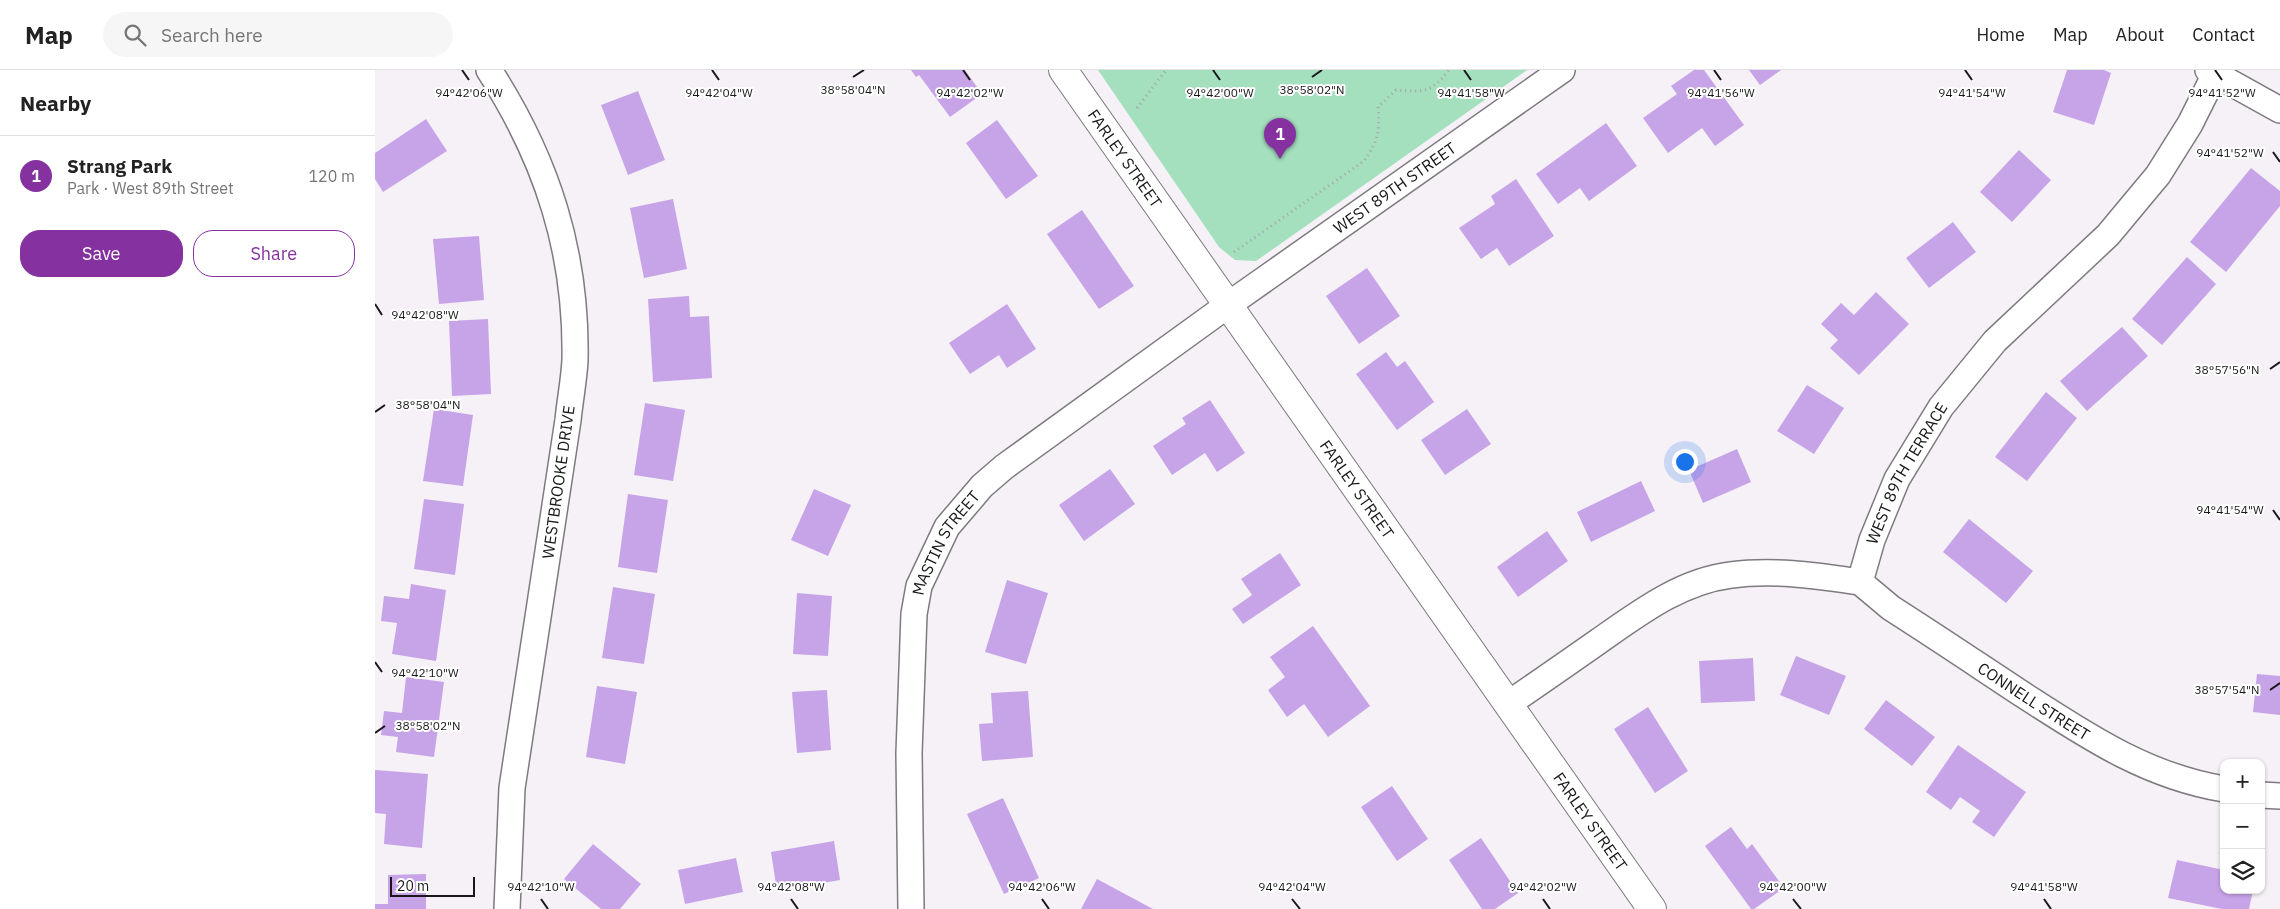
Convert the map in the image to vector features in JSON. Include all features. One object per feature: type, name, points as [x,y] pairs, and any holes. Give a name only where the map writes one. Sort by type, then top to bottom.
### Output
[{"type":"street","name":"WESTBROOKE DRIVE","points":[[489,70],[530,140],[556,208],[570,270],[575,360],[568,420],[513,788],[507,909]]},
{"type":"street","name":"FARLEY STREET","points":[[1063,70],[1652,909]]},
{"type":"street","name":"WEST 89TH STREET","points":[[1228,305],[1561,70]]},
{"type":"street","points":[[2212,72],[2280,110]]},
{"type":"street","name":"WEST 89TH TERRACE","points":[[1860,582],[1872,540],[1897,479],[1941,407],[1995,341],[2108,235],[2158,175],[2190,124],[2212,72]]},
{"type":"street","name":"MASTIN STREET","points":[[911,909],[909,753],[914,614],[919,586],[947,527],[982,486],[1005,467],[1228,305]]},
{"type":"street","points":[[1508,704],[1648,607],[1685,588],[1729,575],[1757,573],[1811,575],[1860,582]]},
{"type":"street","name":"CONNELL STREET","points":[[1860,582],[1891,608],[2098,744],[2148,768],[2203,786],[2220,788]]},
{"type":"street","points":[[2265,795],[2280,796]]},
{"type":"path","points":[[1137,108],[1167,70]]},
{"type":"path","points":[[1234,252],[1364,161],[1374,146],[1380,129],[1378,107],[1396,90],[1423,92],[1438,84],[1449,70]]},
{"type":"green space","points":[[1098,70],[1527,70],[1256,261],[1235,260],[1219,247]]},
{"type":"building","points":[[911,70],[965,70],[982,94],[950,117],[919,75],[916,77]]},
{"type":"building","points":[[1694,70],[1704,70],[1744,125],[1715,146],[1702,128],[1668,153],[1643,118],[1677,94],[1671,86]]},
{"type":"building","points":[[1749,70],[1781,70],[1760,85]]},
{"type":"building","points":[[2067,70],[2104,70],[2111,73],[2094,125],[2053,112]]},
{"type":"building","points":[[638,91],[665,160],[628,175],[601,105]]},
{"type":"building","points":[[426,119],[447,151],[383,192],[375,179],[375,153]]},
{"type":"building","points":[[997,120],[1038,176],[1006,199],[966,143]]},
{"type":"building","points":[[1606,123],[1637,166],[1589,201],[1580,188],[1558,204],[1536,174]]},
{"type":"building","points":[[2019,150],[2051,180],[2012,222],[1980,192]]},
{"type":"building","points":[[2251,168],[2280,191],[2280,206],[2226,272],[2190,242]]},
{"type":"building","points":[[1516,179],[1554,236],[1509,266],[1497,248],[1481,259],[1459,228],[1495,204],[1491,196]]},
{"type":"building","points":[[673,199],[687,269],[644,278],[630,208]]},
{"type":"building","points":[[1082,210],[1134,286],[1099,309],[1047,234]]},
{"type":"building","points":[[1953,222],[1976,252],[1929,288],[1906,258]]},
{"type":"building","points":[[479,236],[484,300],[439,304],[433,239]]},
{"type":"building","points":[[2187,257],[2216,284],[2162,345],[2132,319]]},
{"type":"building","points":[[1367,268],[1400,316],[1359,344],[1326,296]]},
{"type":"building","points":[[1876,292],[1909,324],[1859,375],[1830,348],[1838,340],[1821,324],[1841,303],[1854,315]]},
{"type":"building","points":[[689,296],[690,317],[709,316],[712,378],[653,382],[648,299]]},
{"type":"building","points":[[1007,304],[1036,349],[1007,368],[999,355],[970,374],[949,343]]},
{"type":"building","points":[[488,319],[491,394],[452,396],[449,321]]},
{"type":"building","points":[[2122,327],[2148,356],[2087,411],[2060,381]]},
{"type":"building","points":[[1386,352],[1397,367],[1405,361],[1434,402],[1397,430],[1356,374]]},
{"type":"building","points":[[1807,385],[1844,408],[1814,454],[1777,431]]},
{"type":"building","points":[[2046,392],[2077,418],[2027,481],[1995,457]]},
{"type":"building","points":[[1210,400],[1245,453],[1217,472],[1205,453],[1172,475],[1153,446],[1186,424],[1182,418]]},
{"type":"building","points":[[645,403],[685,410],[673,481],[634,475]]},
{"type":"building","points":[[434,409],[473,415],[463,486],[423,481]]},
{"type":"building","points":[[1467,409],[1491,444],[1445,475],[1421,440]]},
{"type":"building","points":[[1737,449],[1751,482],[1703,503],[1689,470]]},
{"type":"building","points":[[1110,469],[1135,504],[1084,541],[1059,505]]},
{"type":"building","points":[[1641,481],[1655,511],[1591,542],[1577,512]]},
{"type":"building","points":[[814,489],[851,505],[828,556],[791,540]]},
{"type":"building","points":[[628,494],[668,500],[657,573],[618,567]]},
{"type":"building","points":[[424,499],[464,504],[455,575],[414,569]]},
{"type":"building","points":[[1969,519],[2033,571],[2006,603],[1943,552]]},
{"type":"building","points":[[1547,531],[1568,561],[1518,597],[1497,567]]},
{"type":"building","points":[[1280,553],[1301,585],[1243,624],[1232,609],[1252,595],[1241,579]]},
{"type":"building","points":[[1007,580],[1048,593],[1026,664],[985,652]]},
{"type":"building","points":[[411,584],[446,590],[436,661],[392,654],[397,623],[381,621],[384,596],[409,599]]},
{"type":"building","points":[[613,587],[655,594],[644,664],[602,658]]},
{"type":"building","points":[[797,593],[832,596],[828,656],[793,654]]},
{"type":"building","points":[[1313,626],[1370,706],[1328,737],[1304,704],[1287,717],[1268,690],[1285,677],[1270,657]]},
{"type":"building","points":[[1796,656],[1846,676],[1829,715],[1780,695]]},
{"type":"building","points":[[1753,658],[1755,701],[1701,703],[1699,661]]},
{"type":"building","points":[[2257,674],[2280,676],[2280,715],[2253,712]]},
{"type":"building","points":[[406,677],[444,682],[434,757],[396,752],[398,737],[381,735],[384,711],[402,713]]},
{"type":"building","points":[[597,686],[637,692],[625,764],[586,757]]},
{"type":"building","points":[[827,690],[831,750],[797,753],[792,692]]},
{"type":"building","points":[[1028,691],[1033,757],[982,761],[979,724],[993,723],[991,693]]},
{"type":"building","points":[[1886,700],[1935,737],[1912,766],[1864,729]]},
{"type":"building","points":[[1648,707],[1688,771],[1655,793],[1614,729]]},
{"type":"building","points":[[1958,745],[2026,792],[1994,837],[1972,822],[1980,811],[1960,797],[1951,810],[1926,792]]},
{"type":"building","points":[[375,770],[428,774],[422,848],[384,844],[386,814],[375,813]]},
{"type":"building","points":[[1392,786],[1428,839],[1397,861],[1361,807]]},
{"type":"building","points":[[1003,798],[1039,878],[1004,894],[967,814]]},
{"type":"building","points":[[1731,827],[1747,849],[1752,844],[1784,888],[1754,909],[1751,909],[1705,846]]},
{"type":"building","points":[[1481,838],[1518,893],[1495,909],[1482,909],[1449,860]]},
{"type":"building","points":[[834,841],[840,880],[777,891],[771,852]]},
{"type":"building","points":[[593,844],[641,884],[620,909],[601,909],[564,879]]},
{"type":"building","points":[[736,858],[743,892],[685,904],[678,870]]},
{"type":"building","points":[[2177,860],[2220,869],[2220,894],[2252,894],[2249,909],[2222,909],[2168,898]]},
{"type":"building","points":[[426,874],[426,909],[375,909],[375,904],[388,904],[388,875]]},
{"type":"building","points":[[1097,879],[1153,909],[1081,909]]},
{"type":"place","name":"Strang Park","points":[[1280,159]]}]
